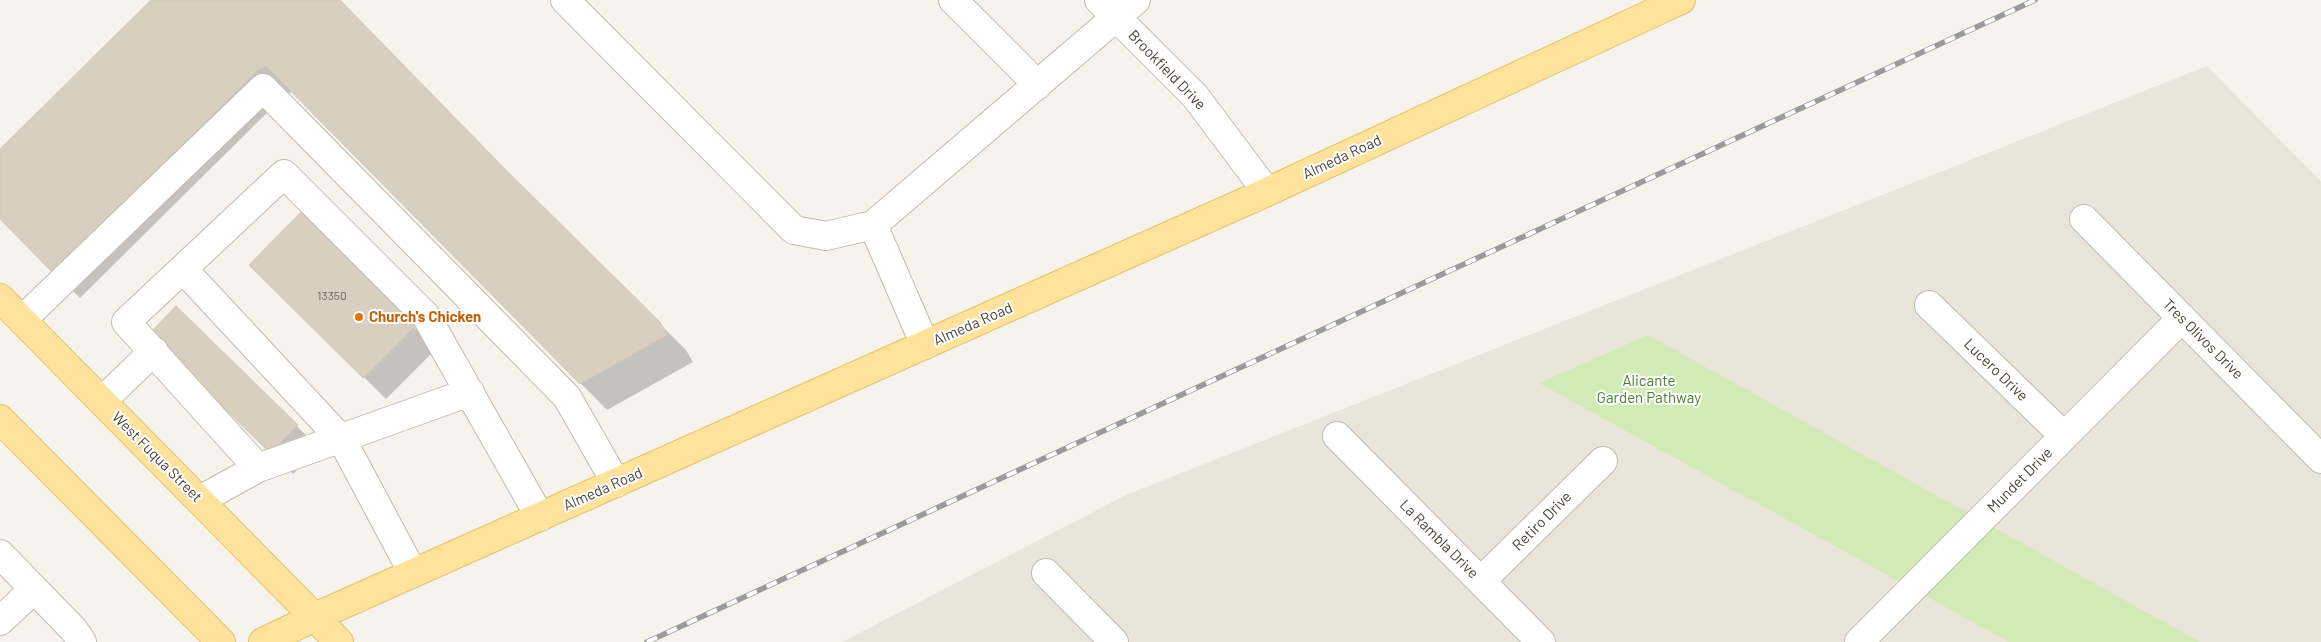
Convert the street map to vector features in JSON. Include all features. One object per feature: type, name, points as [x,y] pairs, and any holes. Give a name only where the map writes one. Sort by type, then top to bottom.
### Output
[{"type":"main road","name":"Almeda Road","points":[[264,642],[315,617],[1267,192],[1681,0]]},
{"type":"main road","name":"West Fuqua Street","points":[[0,298],[339,642]]},
{"type":"main road","points":[[0,419],[221,642]]},
{"type":"street","points":[[565,0],[794,230],[826,236],[873,225],[1038,85],[1108,9],[1136,0]]},
{"type":"street","points":[[953,0],[1038,85]]},
{"type":"street","name":"Brookfield Drive","points":[[1108,9],[1195,96],[1267,192]]},
{"type":"street","points":[[22,320],[263,88],[567,397],[616,483]]},
{"type":"street","points":[[258,468],[154,350],[126,322],[284,174],[426,316],[540,517]]},
{"type":"street","name":"Tres Olivos Drive","points":[[2084,219],[2321,459]]},
{"type":"street","points":[[873,225],[925,345]]},
{"type":"street","points":[[183,269],[342,440],[413,574]]},
{"type":"street","name":"Lucero Drive","points":[[1928,305],[2064,436]]},
{"type":"street","name":"Mundet Drive","points":[[1859,642],[2182,318]]},
{"type":"street","points":[[102,401],[154,350]]},
{"type":"street","points":[[200,500],[258,468],[342,440],[470,392]]},
{"type":"street","name":"La Rambla Drive","points":[[1337,436],[1541,642]]},
{"type":"street","name":"Retiro Drive","points":[[1481,581],[1603,460]]},
{"type":"street","points":[[0,554],[74,630],[82,642]]},
{"type":"street","points":[[1046,573],[1114,642]]},
{"type":"street","points":[[0,621],[34,589]]},
{"type":"shaded area","points":[[2207,66],[2321,181],[2321,642],[842,642],[1126,495]]},
{"type":"green space","name":"Alicante Garden Pathway","points":[[1648,335],[2200,642],[2009,642],[1539,383]]},
{"type":"building","points":[[151,0],[340,0],[504,168],[660,322],[667,335],[580,384],[266,66],[258,70],[53,273],[0,219],[0,149]]},
{"type":"building","points":[[301,212],[415,326],[363,378],[249,265]]},
{"type":"building","points":[[176,306],[298,425],[270,453],[149,334]]},
{"type":"railway","points":[[647,642],[2035,0]]},
{"type":"place","name":"Church's Chicken","points":[[359,317]]}]
